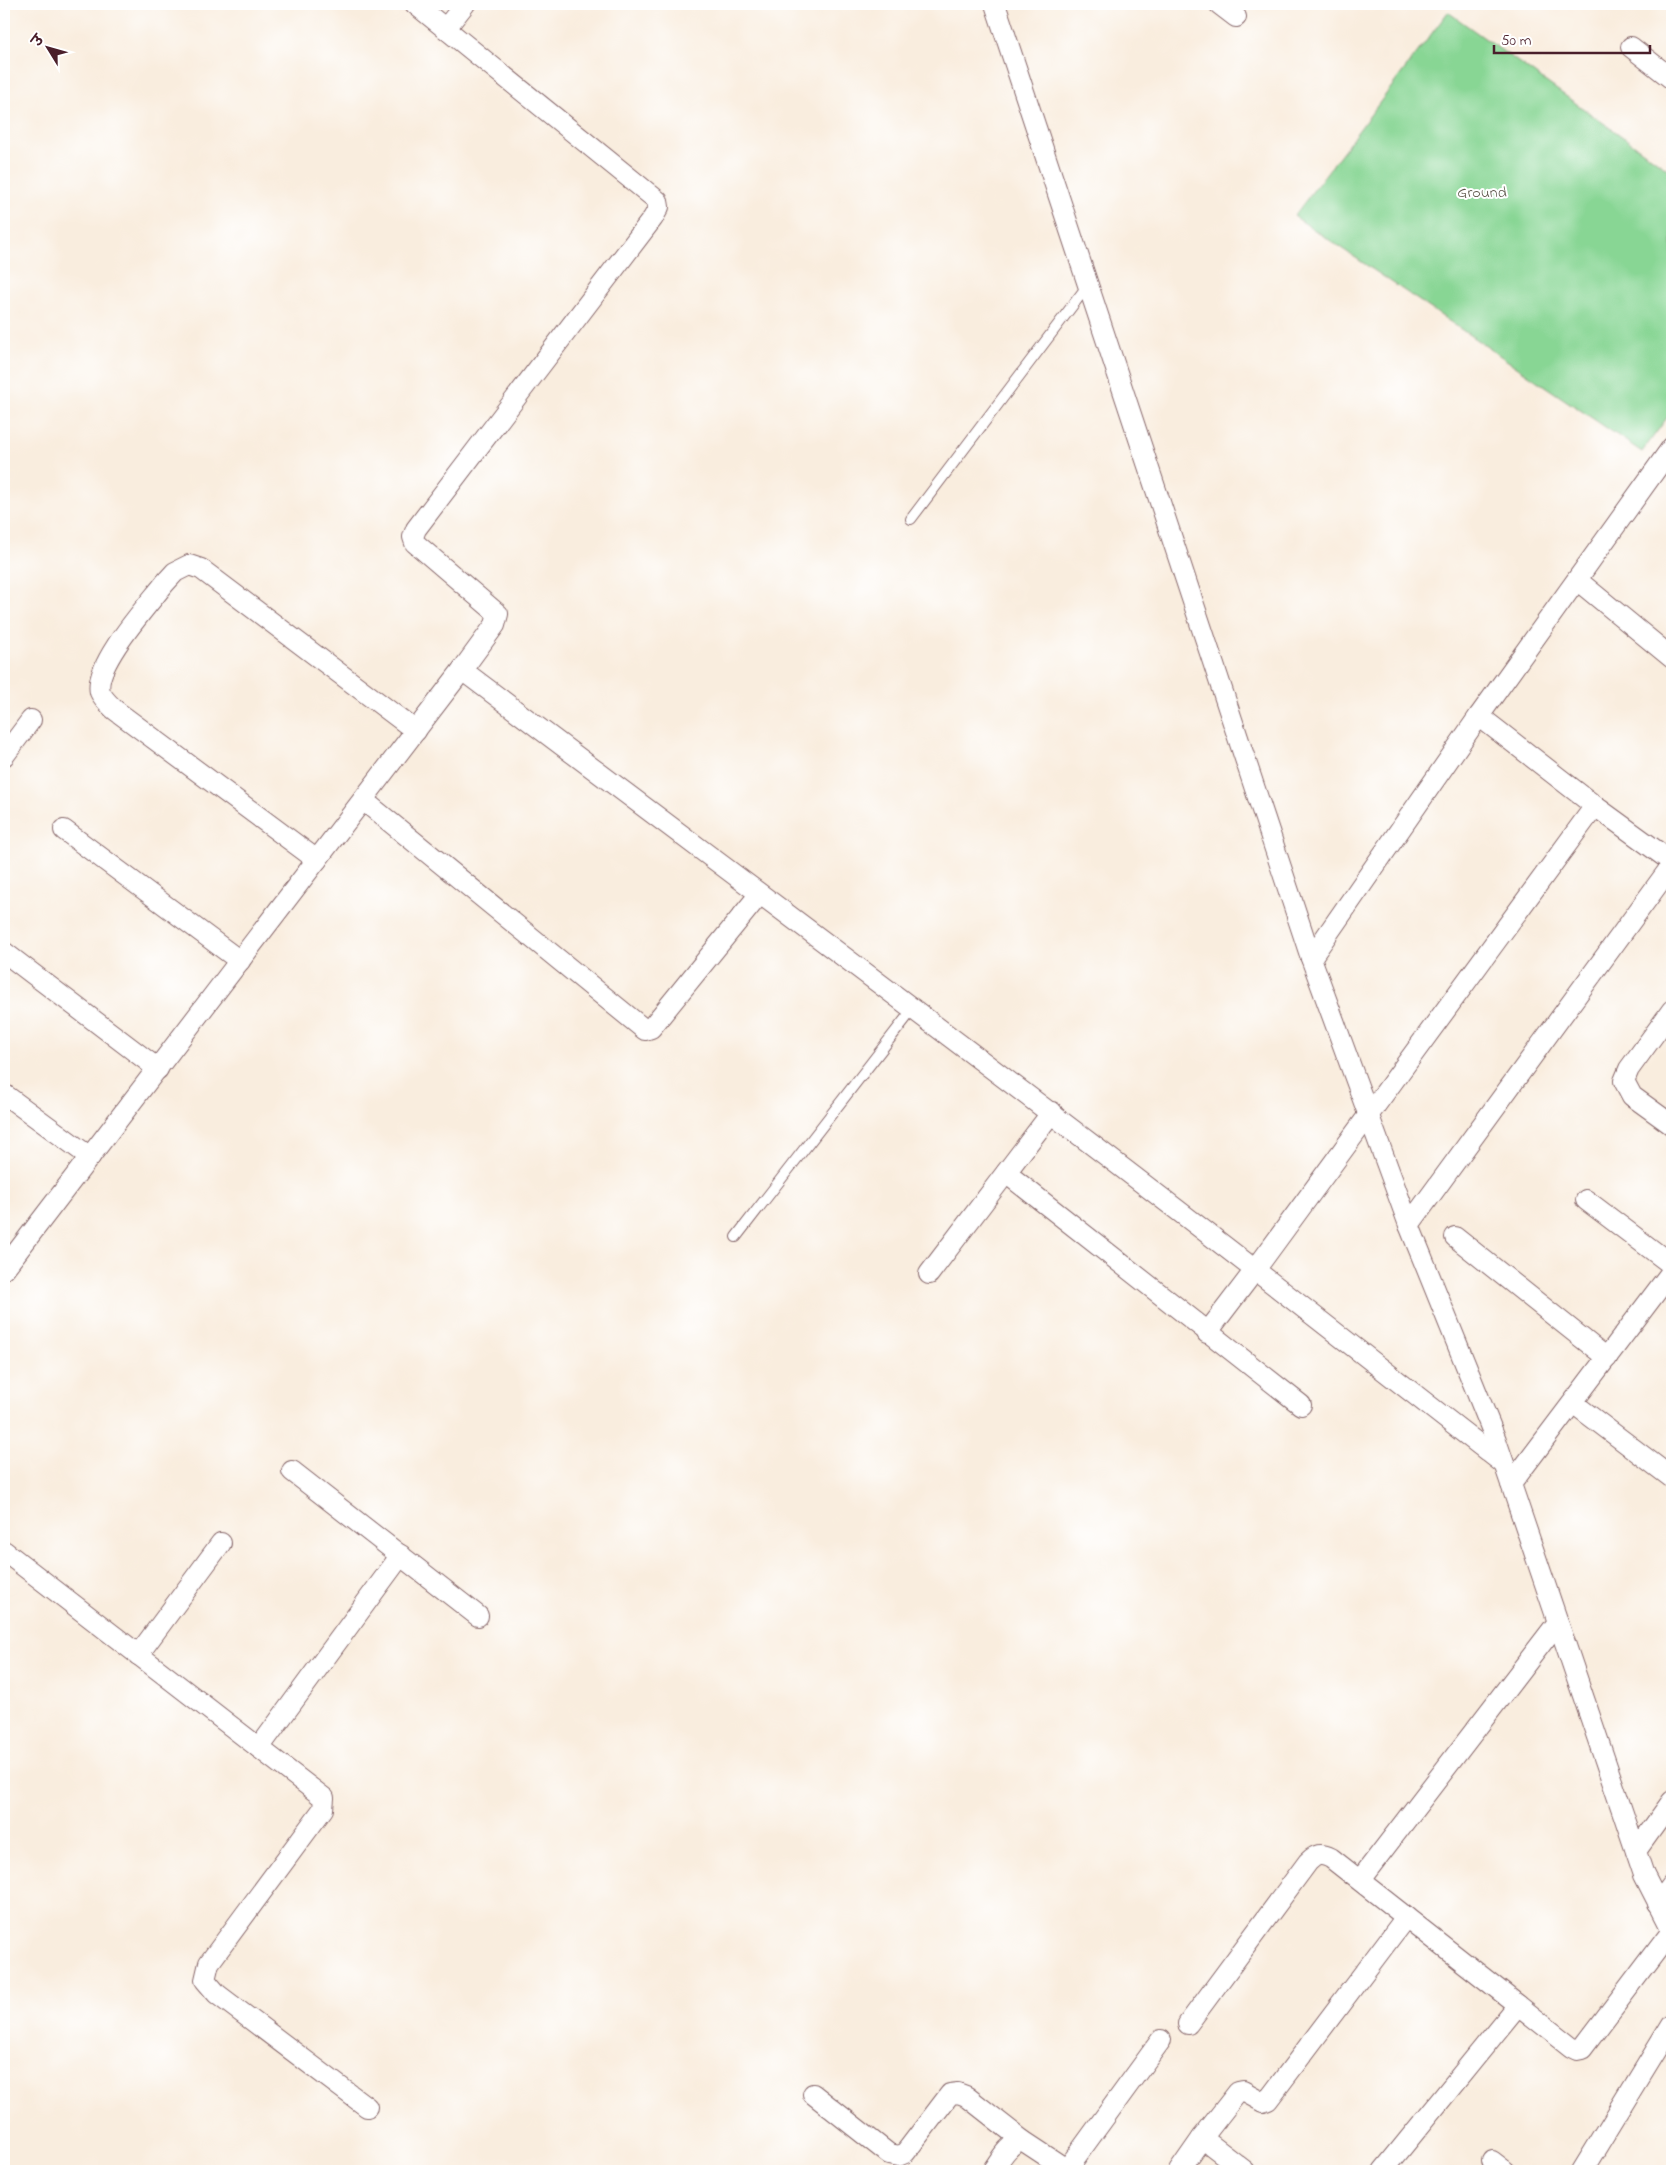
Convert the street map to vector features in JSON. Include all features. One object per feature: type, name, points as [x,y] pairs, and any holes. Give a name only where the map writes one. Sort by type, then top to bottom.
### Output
[{"type":"street","points":[[4,1269],[496,625],[498,614],[415,543],[413,536],[416,529],[658,207],[658,201],[653,195],[415,4]]},
{"type":"street","points":[[446,28],[465,4]]},
{"type":"street","points":[[995,4],[1311,958],[1409,1225],[1504,1464],[1636,1850],[1658,1904],[1672,1930],[1582,2049],[1577,2050],[1331,1858],[1323,1854],[1315,1855],[1303,1868],[1188,2024]]},
{"type":"street","points":[[1219,4],[1236,17]]},
{"type":"street","points":[[1631,47],[1672,79]]},
{"type":"street","points":[[1311,958],[1479,716],[1672,447]]},
{"type":"street","points":[[317,860],[115,710],[100,692],[100,676],[106,660],[165,583],[175,572],[190,566],[201,569],[416,731]]},
{"type":"street","points":[[1577,580],[1672,658]]},
{"type":"street","points":[[462,670],[759,895],[1052,1112],[1504,1464]]},
{"type":"street","points":[[1409,1225],[1672,864],[1479,716]]},
{"type":"street","points":[[4,756],[31,720]]},
{"type":"street","points":[[363,800],[644,1030],[651,1028],[759,895]]},
{"type":"street","points":[[1207,1332],[1370,1117],[1595,806]]},
{"type":"street","points":[[64,830],[240,961]]},
{"type":"street","points":[[4,952],[158,1068]]},
{"type":"street","points":[[1672,1010],[1629,1069],[1624,1081],[1632,1096],[1672,1125]]},
{"type":"street","points":[[4,1094],[90,1157]]},
{"type":"street","points":[[929,1274],[1052,1112]]},
{"type":"street","points":[[1006,1173],[1301,1405]]},
{"type":"street","points":[[1586,1200],[1672,1265]]},
{"type":"street","points":[[1455,1237],[1606,1358]]},
{"type":"street","points":[[1511,1484],[1606,1358],[1666,1292],[1672,1272]]},
{"type":"street","points":[[1572,1403],[1672,1478]]},
{"type":"street","points":[[292,1470],[478,1616]]},
{"type":"street","points":[[138,1655],[221,1543]]},
{"type":"street","points":[[4,1551],[324,1798],[325,1804],[209,1963],[205,1980],[217,1994],[367,2107]]},
{"type":"street","points":[[259,1748],[401,1556]]},
{"type":"street","points":[[1360,1880],[1558,1622]]},
{"type":"street","points":[[1636,1850],[1672,1801]]},
{"type":"street","points":[[1658,1904],[1672,1885]]},
{"type":"street","points":[[1179,2171],[1238,2092],[1243,2091],[1263,2102],[1268,2100],[1406,1917]]},
{"type":"street","points":[[1383,2171],[1518,2005]]},
{"type":"street","points":[[1582,2171],[1672,2024]]},
{"type":"street","points":[[813,2094],[889,2154],[898,2156],[905,2153],[950,2094],[958,2092],[966,2096],[1022,2140],[1068,2170],[1161,2040]]},
{"type":"street","points":[[1202,2138],[1245,2171]]},
{"type":"street","points":[[992,2171],[1009,2148],[1022,2140]]},
{"type":"lane","points":[[911,519],[1088,285]]},
{"type":"lane","points":[[736,1237],[913,1009]]},
{"type":"green space","name":"Ground","points":[[1448,12],[1672,172],[1672,411],[1642,452],[1294,216]]}]
